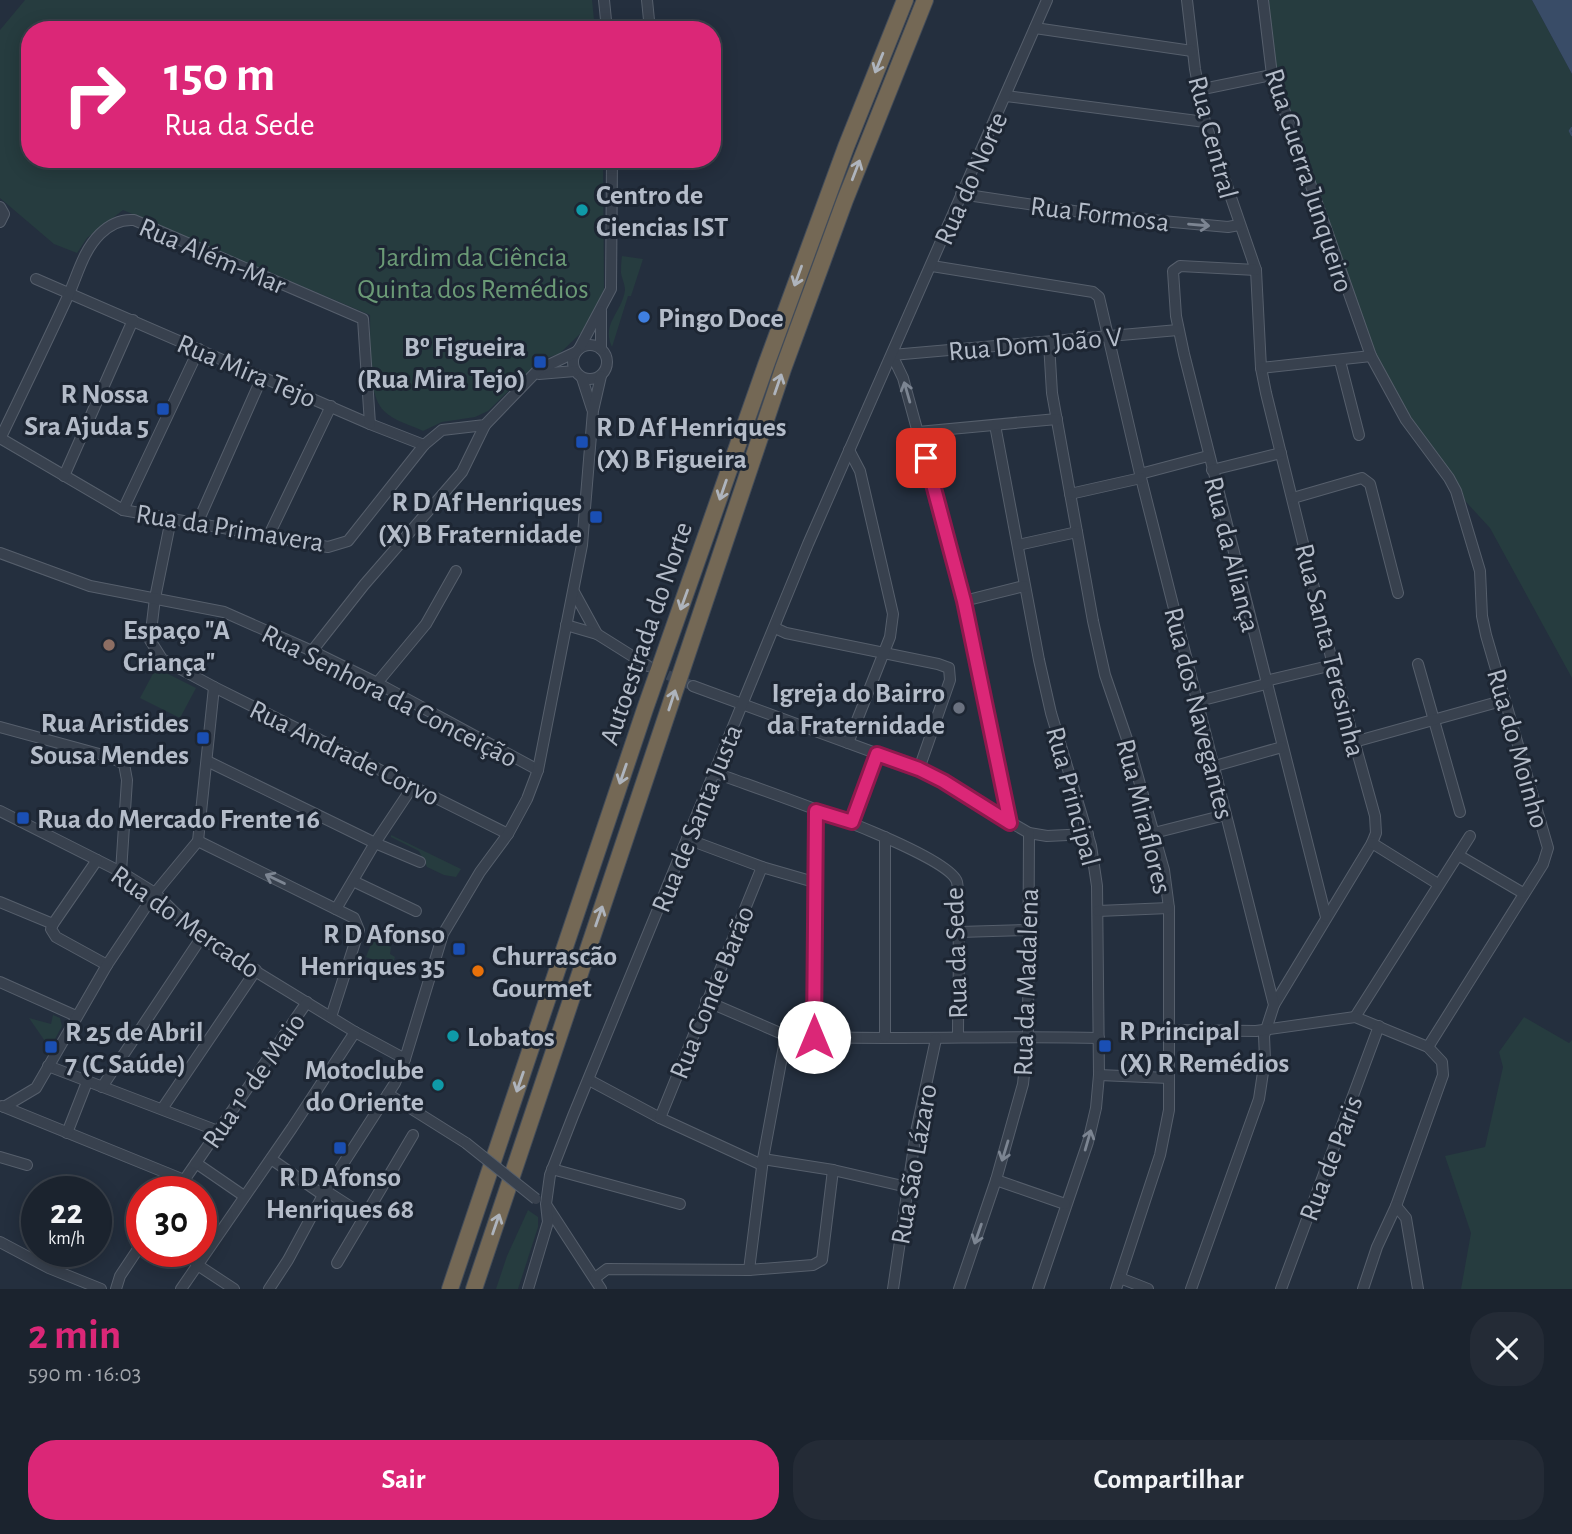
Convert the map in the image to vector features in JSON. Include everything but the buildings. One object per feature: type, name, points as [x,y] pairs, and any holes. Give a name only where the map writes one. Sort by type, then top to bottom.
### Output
[{"type":"highway","name":"Autoestrada do Norte","points":[[450,1289],[645,709],[766,365],[842,159],[905,0]]},
{"type":"highway","name":"Autoestrada do Norte","points":[[474,1289],[783,369],[858,164],[925,0]]},
{"type":"street","points":[[604,0],[606,21]]},
{"type":"street","points":[[647,0],[649,21]]},
{"type":"street","name":"Rua do Norte","points":[[892,355],[910,308],[932,266],[1047,0]]},
{"type":"street","name":"Rua Central","points":[[1187,0],[1192,51],[1205,122],[1256,270]]},
{"type":"street","name":"Rua Guerra Junqueiro","points":[[1263,0],[1272,75],[1371,356]]},
{"type":"street","points":[[1035,28],[1192,51]]},
{"type":"street","points":[[1198,90],[1272,75]]},
{"type":"street","points":[[1006,96],[1205,122]]},
{"type":"street","points":[[593,411],[573,365],[577,351],[611,289],[612,168]]},
{"type":"street","name":"Rua Formosa","points":[[961,194],[1107,216],[1228,228],[1239,225]]},
{"type":"street","points":[[0,222],[2,208]]},
{"type":"street","name":"Rua Além-Mar","points":[[0,438],[84,255],[101,233],[117,222],[134,220],[363,319],[370,424]]},
{"type":"street","name":"Rua da Aliança","points":[[1256,270],[1180,265],[1173,271],[1178,330],[1326,917]]},
{"type":"street","name":"Rua dos Navegantes","points":[[932,266],[1093,292],[1099,297],[1141,476],[1274,1005]]},
{"type":"street","name":"Rua Santa Teresinha","points":[[1256,270],[1261,368],[1333,665],[1375,816],[1376,833],[1372,843]]},
{"type":"street","name":"Rua Mira Tejo","points":[[36,279],[424,446]]},
{"type":"street","points":[[269,1289],[288,1261],[324,1193],[388,1094],[405,1059],[443,934],[480,872],[508,834],[527,799],[538,770],[582,545],[593,411],[601,376],[607,363],[601,349],[601,311]]},
{"type":"street","points":[[64,476],[133,320]]},
{"type":"street","name":"Rua Dom João V","points":[[892,355],[1178,330]]},
{"type":"street","name":"Rua Miraflores","points":[[1049,342],[1052,393],[1105,675],[1129,745],[1154,833],[1164,870],[1169,908],[1169,1110],[1160,1155],[1118,1284]]},
{"type":"street","points":[[312,651],[364,585],[462,472],[485,425],[543,367],[590,345],[601,349]]},
{"type":"street","points":[[123,510],[199,349]]},
{"type":"street","points":[[892,355],[903,377],[964,601],[1010,823]]},
{"type":"street","name":"Rua de Santa Justa","points":[[528,1289],[548,1222],[541,1202],[552,1169],[808,544],[865,410],[892,355]]},
{"type":"street","points":[[1261,368],[1371,356]]},
{"type":"street","name":"Rua do Moinho","points":[[1371,356],[1406,420],[1456,491],[1480,571],[1482,616],[1548,848],[1544,864],[1523,893],[1428,1047]]},
{"type":"street","points":[[1340,361],[1359,435]]},
{"type":"street","points":[[533,376],[541,373],[578,374],[592,380],[601,376]]},
{"type":"street","points":[[197,524],[262,377]]},
{"type":"street","points":[[268,537],[331,406]]},
{"type":"street","points":[[918,432],[1057,419]]},
{"type":"street","name":"Rua da Primavera","points":[[0,438],[123,510],[328,547],[348,541],[424,446],[442,430],[485,425]]},
{"type":"street","name":"Rua Principal","points":[[995,425],[1024,586],[1051,713],[1088,834],[1097,886],[1100,1075],[1096,1108],[1088,1142],[1038,1289]]},
{"type":"street","points":[[848,743],[890,637],[893,614],[860,471],[849,450]]},
{"type":"street","points":[[1212,470],[1281,453]]},
{"type":"street","points":[[1070,494],[1208,456]]},
{"type":"street","points":[[1293,498],[1362,478],[1370,484],[1398,593]]},
{"type":"street","name":"Rua Andrade Corvo","points":[[172,519],[155,598],[150,640],[162,659],[508,834]]},
{"type":"street","points":[[1018,545],[1077,532]]},
{"type":"street","name":"Rua Senhora da Conceição","points":[[0,553],[90,586],[224,612],[377,683],[538,770]]},
{"type":"street","points":[[377,683],[426,624],[456,571]]},
{"type":"street","points":[[964,601],[1024,586]]},
{"type":"street","points":[[574,592],[597,634]]},
{"type":"street","points":[[566,625],[597,634],[648,666]]},
{"type":"street","points":[[775,628],[786,633],[938,663],[949,668],[950,680],[919,769]]},
{"type":"street","points":[[1418,664],[1460,812]]},
{"type":"street","points":[[1199,701],[1333,665]]},
{"type":"street","points":[[693,686],[919,769],[1029,833],[1047,836],[1088,834]]},
{"type":"street","points":[[1,1110],[36,1088],[107,965],[155,893],[198,841],[214,687]]},
{"type":"street","points":[[1354,742],[1505,700]]},
{"type":"street","points":[[0,727],[110,757],[124,764],[127,780],[121,872]]},
{"type":"street","points":[[1215,766],[1282,747]]},
{"type":"street","points":[[852,822],[877,754]]},
{"type":"street","points":[[207,761],[375,843],[420,862]]},
{"type":"street","name":"Rua da Sede","points":[[716,773],[852,822],[885,836],[948,870],[957,880],[958,1037]]},
{"type":"street","points":[[336,909],[413,786]]},
{"type":"street","name":"Rua do Mercado","points":[[0,811],[121,872],[155,893],[201,938],[355,1032],[405,1059]]},
{"type":"street","points":[[814,1037],[816,811]]},
{"type":"street","points":[[1154,833],[1225,815]]},
{"type":"street","name":"Rua da Madalena","points":[[959,1289],[996,1180],[1023,1084],[1028,1036],[1029,833]]},
{"type":"street","points":[[885,836],[885,1037]]},
{"type":"street","points":[[1355,1017],[1470,836]]},
{"type":"street","points":[[687,839],[762,867],[814,882]]},
{"type":"street","points":[[198,841],[354,918],[359,930],[331,1017]]},
{"type":"street","points":[[1191,1289],[1259,1098],[1265,1059],[1264,1036],[1274,1005],[1326,917],[1372,843],[1438,884]]},
{"type":"street","points":[[1458,855],[1523,893]]},
{"type":"street","points":[[97,860],[51,929],[55,937],[107,965]]},
{"type":"street","name":"Rua Conde Barão","points":[[660,1118],[762,867]]},
{"type":"street","points":[[353,881],[416,911]]},
{"type":"street","points":[[0,902],[53,924]]},
{"type":"street","points":[[1098,911],[1169,908]]},
{"type":"street","points":[[959,932],[1027,930]]},
{"type":"street","points":[[102,1087],[201,938]]},
{"type":"street","points":[[162,1109],[256,970]]},
{"type":"street","points":[[0,982],[76,1016]]},
{"type":"street","points":[[706,1002],[786,1035],[936,1039],[1028,1036],[1099,1038]]},
{"type":"street","name":"Rua 1º de Maio","points":[[187,1176],[307,1003]]},
{"type":"street","points":[[1170,1030],[1256,1031],[1355,1017],[1428,1047],[1442,1062],[1443,1075],[1363,1289]]},
{"type":"street","name":"Rua de Paris","points":[[1281,1289],[1379,1026]]},
{"type":"street","points":[[217,1235],[355,1032]]},
{"type":"street","points":[[749,1270],[763,1162],[786,1035]]},
{"type":"street","name":"Rua São Lázaro","points":[[893,1289],[916,1132],[936,1039]]},
{"type":"street","points":[[48,1066],[218,1131]]},
{"type":"street","points":[[1100,1075],[1169,1078]]},
{"type":"street","points":[[589,1080],[660,1118],[763,1162],[833,1170],[907,1187]]},
{"type":"street","points":[[67,1133],[87,1082]]},
{"type":"street","points":[[388,1094],[466,1143],[541,1202],[601,1289]]},
{"type":"street","points":[[1,1110],[174,1176]]},
{"type":"street","points":[[337,1263],[412,1135]]},
{"type":"street","points":[[0,1157],[27,1165]]},
{"type":"street","points":[[271,1159],[365,1216]]},
{"type":"street","points":[[196,1163],[244,1196]]},
{"type":"street","points":[[552,1169],[680,1204]]},
{"type":"street","points":[[595,1278],[607,1269],[749,1270],[813,1265],[822,1260],[833,1170]]},
{"type":"street","points":[[996,1180],[1065,1204]]},
{"type":"street","points":[[1396,1206],[1406,1218],[1418,1289]]},
{"type":"street","points":[[0,1242],[48,1268],[101,1289]]},
{"type":"street","points":[[116,1289],[126,1267]]},
{"type":"street","points":[[181,1289],[195,1267]]},
{"type":"street","points":[[201,1267],[234,1289]]},
{"type":"street","points":[[1118,1284],[1148,1289]]},
{"type":"green space","name":"Jardim da Ciência Quinta dos Remédios","points":[[25,0],[592,0],[594,21],[21,21],[21,168],[603,168],[604,291],[581,333],[559,354],[540,360],[488,411],[475,417],[442,422],[423,431],[393,418],[378,403],[372,380],[370,315],[123,210],[87,238],[77,253],[54,244],[0,198],[0,30]]},
{"type":"green space","points":[[1263,0],[1532,0],[1572,74],[1572,678],[1490,528],[1456,491],[1371,356],[1272,75]]},
{"type":"green space","points":[[622,256],[643,259],[612,347],[609,339],[610,324],[625,290],[621,273]]},
{"type":"green space","points":[[156,668],[196,688],[180,718],[140,698]]},
{"type":"green space","points":[[391,835],[461,869],[456,877],[427,867],[419,851]]},
{"type":"green space","points":[[373,939],[391,947],[390,954],[395,957],[393,963],[409,970],[408,973],[366,957]]},
{"type":"green space","points":[[53,1015],[60,1018],[62,1026],[48,1052],[47,1044],[29,1018],[51,1024]]},
{"type":"green space","points":[[1524,1017],[1569,1043],[1572,1040],[1572,1289],[1461,1289],[1471,1233],[1445,1156],[1485,1147],[1503,1067],[1499,1052]]},
{"type":"green space","points":[[528,1210],[538,1217],[538,1227],[518,1289],[496,1289],[507,1256]]},
{"type":"water","points":[[1532,0],[1572,0],[1572,74]]},
{"type":"waterway","points":[[1572,128],[1572,135]]},
{"type":"tunnel","points":[[654,669],[693,686]]},
{"type":"place","name":"Centro de Ciencias IST","points":[[582,210]]},
{"type":"place","name":"Pingo Doce","points":[[644,317]]},
{"type":"place","name":"Bº Figueira (Rua Mira Tejo)","points":[[540,362]]},
{"type":"place","name":"R Nossa Sra Ajuda 5","points":[[163,409]]},
{"type":"place","name":"R D Af Henriques (X) B Figueira","points":[[582,442]]},
{"type":"place","name":"R D Af Henriques (X) B Fraternidade","points":[[596,517]]},
{"type":"place","name":"Espaço \"A Criança\"","points":[[109,645]]},
{"type":"place","name":"Igreja do Bairro da Fraternidade","points":[[959,708]]},
{"type":"place","name":"Rua Aristides Sousa Mendes","points":[[203,738]]},
{"type":"place","name":"Rua do Mercado Frente 16","points":[[23,818]]},
{"type":"place","name":"R D Afonso Henriques 35","points":[[459,949]]},
{"type":"place","name":"Churrascão Gourmet","points":[[478,971]]},
{"type":"place","name":"Lobatos","points":[[453,1036]]},
{"type":"place","name":"R Principal (X) R Remédios","points":[[1105,1046]]},
{"type":"place","name":"R 25 de Abril 7 (C Saúde)","points":[[51,1047]]},
{"type":"place","name":"Motoclube do Oriente","points":[[438,1085]]},
{"type":"place","name":"R D Afonso Henriques 68","points":[[340,1148]]},
{"type":"route","points":[[814,1037],[816,811],[852,822],[877,754],[943,781],[1010,823],[964,601],[926,458]]}]
